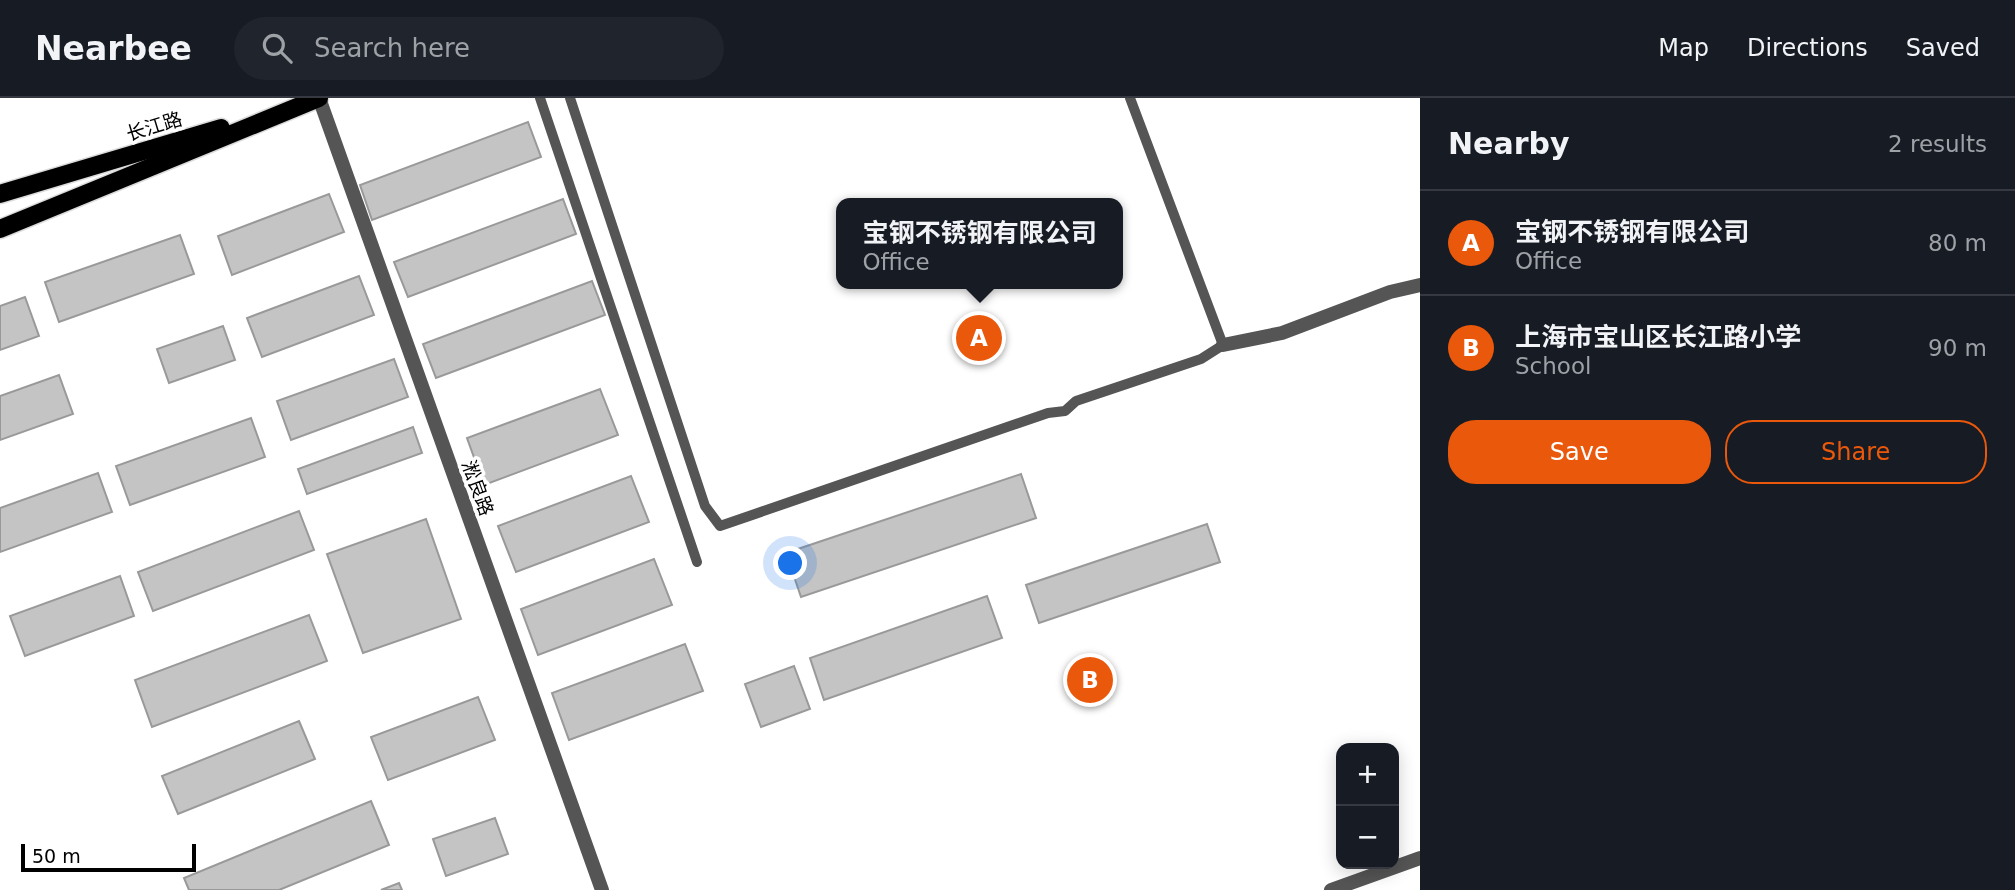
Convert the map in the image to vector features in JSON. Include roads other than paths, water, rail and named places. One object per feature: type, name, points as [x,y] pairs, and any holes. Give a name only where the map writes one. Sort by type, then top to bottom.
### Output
[{"type":"main road","name":"长江路","points":[[0,194],[319,98]]},
{"type":"main road","points":[[0,229],[319,98]]},
{"type":"street","name":"淞良路","points":[[319,98],[602,890]]},
{"type":"street","points":[[1223,345],[1282,334],[1390,292],[1420,285]]},
{"type":"street","points":[[1331,890],[1420,858]]},
{"type":"lane","points":[[540,98],[697,562]]},
{"type":"lane","points":[[570,98],[705,506],[720,526],[1048,412],[1065,411],[1076,401],[1201,359],[1223,345],[1130,98]]},
{"type":"place","name":"宝钢不锈钢有限公司","points":[[979,338]]},
{"type":"place","name":"上海市宝山区长江路小学","points":[[1090,680]]}]
